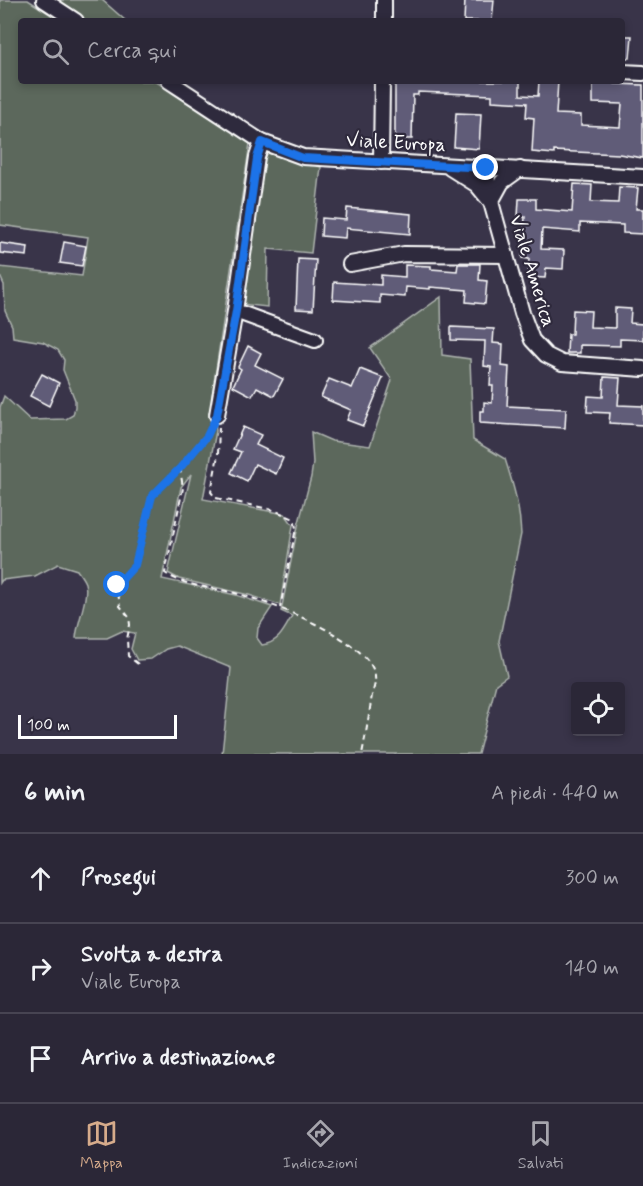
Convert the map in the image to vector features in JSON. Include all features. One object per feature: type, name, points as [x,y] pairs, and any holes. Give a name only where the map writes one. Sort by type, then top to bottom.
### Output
[{"type":"street","points":[[384,0],[384,18]]},
{"type":"street","points":[[51,3],[72,18]]},
{"type":"street","points":[[625,72],[643,73]]},
{"type":"street","name":"Viale Europa","points":[[173,84],[262,142],[303,158],[643,177]]},
{"type":"street","points":[[381,162],[382,84]]},
{"type":"street","points":[[217,415],[236,311],[257,158],[262,142]]},
{"type":"street","points":[[446,166],[468,177],[491,202]]},
{"type":"street","name":"Viale America","points":[[486,168],[491,202],[532,340],[546,355],[562,363],[643,369]]},
{"type":"street","name":"Viale America","points":[[491,202],[502,182],[520,170]]},
{"type":"street","points":[[350,264],[404,254],[506,255]]},
{"type":"street","points":[[236,311],[315,340]]},
{"type":"path","points":[[138,664],[128,656],[129,617],[120,606],[117,585],[135,565],[152,496],[207,436],[217,415]]},
{"type":"path","points":[[217,415],[218,455],[211,492],[216,498],[274,510],[294,519],[296,528],[280,608]]},
{"type":"path","points":[[180,468],[183,488],[165,573],[178,582],[234,593],[280,608],[307,619],[354,646],[370,663],[375,676],[362,754]]},
{"type":"green space","points":[[0,0],[28,0],[56,18],[18,18],[18,84],[160,84],[250,143],[212,396],[216,431],[203,499],[285,514],[293,525],[280,605],[249,595],[179,579],[168,573],[191,474],[181,487],[162,579],[236,595],[272,607],[258,628],[257,638],[262,645],[277,639],[292,616],[281,611],[298,526],[311,477],[313,463],[311,432],[332,441],[370,446],[392,380],[370,348],[441,297],[442,355],[470,359],[473,440],[505,459],[516,496],[521,534],[499,641],[507,676],[496,684],[478,754],[222,754],[231,668],[177,646],[166,649],[151,659],[137,660],[131,649],[135,633],[122,631],[107,638],[76,638],[86,589],[77,570],[58,564],[35,576],[2,580],[0,583],[0,407],[4,396],[30,420],[66,419],[73,415],[75,400],[63,370],[64,360],[58,350],[43,342],[13,337],[12,326],[5,311],[4,285],[0,276],[0,267],[82,276],[88,237],[0,225]]},
{"type":"green space","points":[[58,0],[102,0],[123,18],[82,18]]},
{"type":"green space","points":[[268,153],[321,167],[311,253],[268,249],[267,307],[241,304],[261,159]]},
{"type":"building","points":[[465,0],[494,0],[492,18],[464,18]]},
{"type":"building","points":[[625,36],[632,36],[630,58],[625,58]]},
{"type":"building","points":[[395,84],[520,84],[520,95],[538,96],[539,84],[558,84],[556,114],[581,115],[581,125],[620,127],[622,104],[593,103],[593,84],[643,85],[643,158],[619,154],[532,152],[534,118],[526,117],[527,103],[492,101],[492,95],[418,92],[418,95],[413,95],[412,139],[395,139]]},
{"type":"building","points":[[456,113],[481,114],[479,149],[454,147]]},
{"type":"building","points":[[574,184],[592,185],[591,202],[618,203],[619,187],[638,188],[636,209],[643,209],[643,234],[623,233],[623,225],[580,223],[580,232],[542,229],[541,249],[564,250],[563,269],[546,268],[545,278],[528,277],[529,259],[522,258],[525,217],[518,217],[519,199],[536,199],[536,209],[572,212]]},
{"type":"building","points":[[347,208],[411,214],[410,234],[346,228],[345,238],[321,236],[322,218],[346,220]]},
{"type":"building","points":[[64,242],[86,246],[82,266],[60,263]]},
{"type":"building","points":[[0,243],[28,247],[27,256],[0,253]]},
{"type":"building","points":[[298,259],[316,260],[313,310],[296,309]]},
{"type":"building","points":[[458,264],[480,264],[479,280],[487,281],[485,304],[466,302],[467,290],[430,287],[430,289],[406,287],[405,297],[380,295],[380,303],[333,300],[334,282],[381,285],[381,275],[405,277],[405,265],[431,266],[431,269],[457,271]]},
{"type":"building","points":[[615,308],[631,309],[630,323],[643,324],[643,340],[620,339],[620,346],[580,345],[580,353],[567,353],[568,334],[572,334],[573,310],[591,311],[590,327],[615,328]]},
{"type":"building","points":[[451,327],[494,329],[493,343],[503,344],[502,366],[509,367],[507,406],[566,409],[565,428],[480,423],[480,411],[484,411],[484,402],[492,403],[491,367],[484,366],[485,341],[451,340]]},
{"type":"building","points":[[248,346],[261,353],[255,365],[283,379],[274,396],[257,387],[252,396],[233,386],[241,369],[238,367]]},
{"type":"building","points":[[360,369],[383,378],[363,426],[347,420],[351,410],[321,397],[329,379],[352,388]]},
{"type":"building","points":[[42,374],[59,383],[49,406],[30,396]]},
{"type":"building","points":[[604,377],[620,378],[618,405],[643,406],[643,425],[609,423],[610,413],[587,412],[588,396],[603,397]]},
{"type":"building","points":[[243,427],[261,435],[256,445],[283,458],[276,474],[255,464],[247,481],[231,473],[241,452],[233,449]]},
{"type":"route","points":[[117,585],[135,565],[152,496],[207,436],[217,415],[236,311],[257,158],[262,142],[303,158],[486,168]]}]
